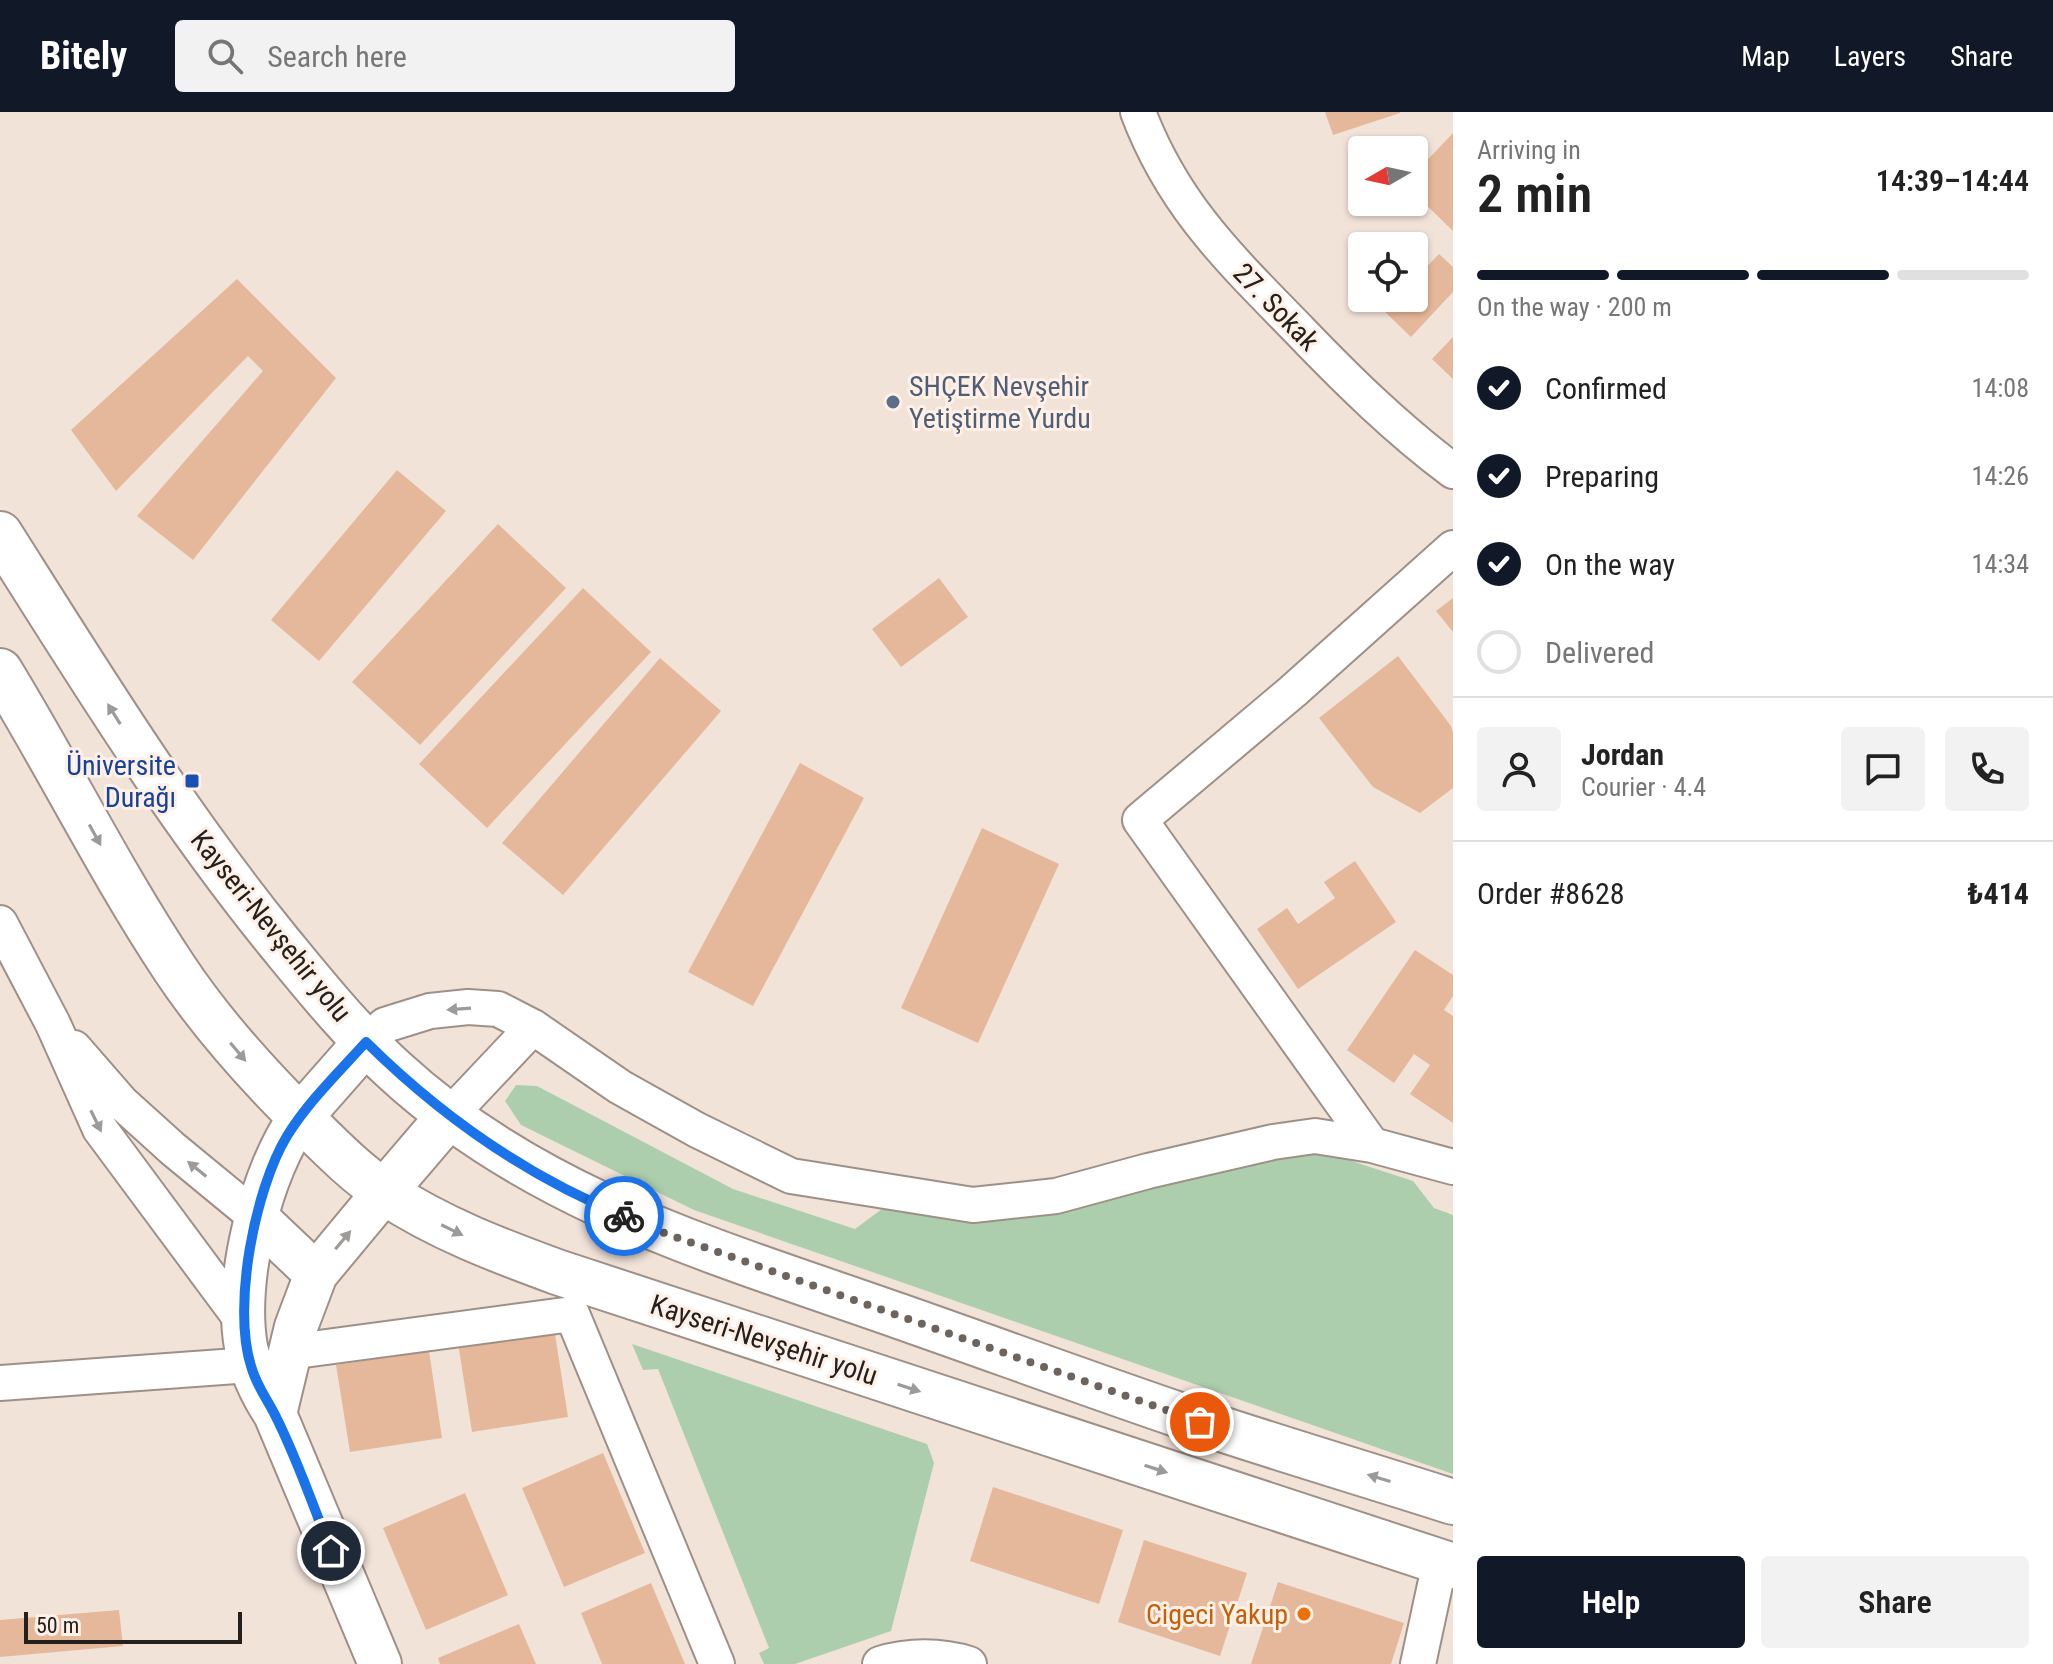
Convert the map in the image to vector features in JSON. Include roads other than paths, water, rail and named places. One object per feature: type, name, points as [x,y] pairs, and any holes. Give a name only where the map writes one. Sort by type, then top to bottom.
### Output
[{"type":"highway","name":"Kayseri-Nevşehir yolu","points":[[0,534],[129,738],[247,902],[313,983],[366,1042],[449,1116],[524,1167],[571,1192],[667,1234],[1200,1422],[1453,1502]]},
{"type":"highway","name":"Kayseri-Nevşehir yolu","points":[[0,671],[122,885],[176,970],[241,1056],[300,1117],[384,1192],[458,1234],[557,1272],[1446,1564]]},
{"type":"highway","points":[[300,1117],[366,1042]]},
{"type":"highway","points":[[384,1192],[449,1116]]},
{"type":"street","name":"27. Sokak","points":[[1138,112],[1171,181],[1217,246],[1350,383],[1453,471]]},
{"type":"street","points":[[1372,1145],[1140,820],[1292,692],[1453,548]]},
{"type":"street","points":[[0,923],[53,1024],[100,1129],[270,1359]]},
{"type":"street","points":[[366,1042],[385,1025],[430,1011],[468,1007],[498,1009],[533,1027],[620,1087],[697,1130],[791,1176],[973,1205],[1056,1196],[1273,1142],[1315,1136],[1372,1145],[1453,1167]]},
{"type":"street","points":[[53,1024],[121,1102],[258,1219],[316,1274]]},
{"type":"street","points":[[449,1116],[533,1027]]},
{"type":"street","points":[[244,1323],[246,1276],[270,1172],[300,1117]]},
{"type":"street","points":[[380,1664],[275,1414],[261,1391],[270,1359],[316,1274],[384,1192]]},
{"type":"street","points":[[0,1383],[270,1359],[572,1314],[717,1664]]},
{"type":"street","points":[[1418,1664],[1446,1564]]},
{"type":"street","points":[[880,1664],[945,1657],[969,1664]]},
{"type":"place","name":"SHÇEK Nevşehir Yetiştirme Yurdu","points":[[893,402]]},
{"type":"place","name":"Üniversite Durağı","points":[[192,781]]},
{"type":"place","name":"Cigeci Yakup","points":[[1304,1614]]}]
